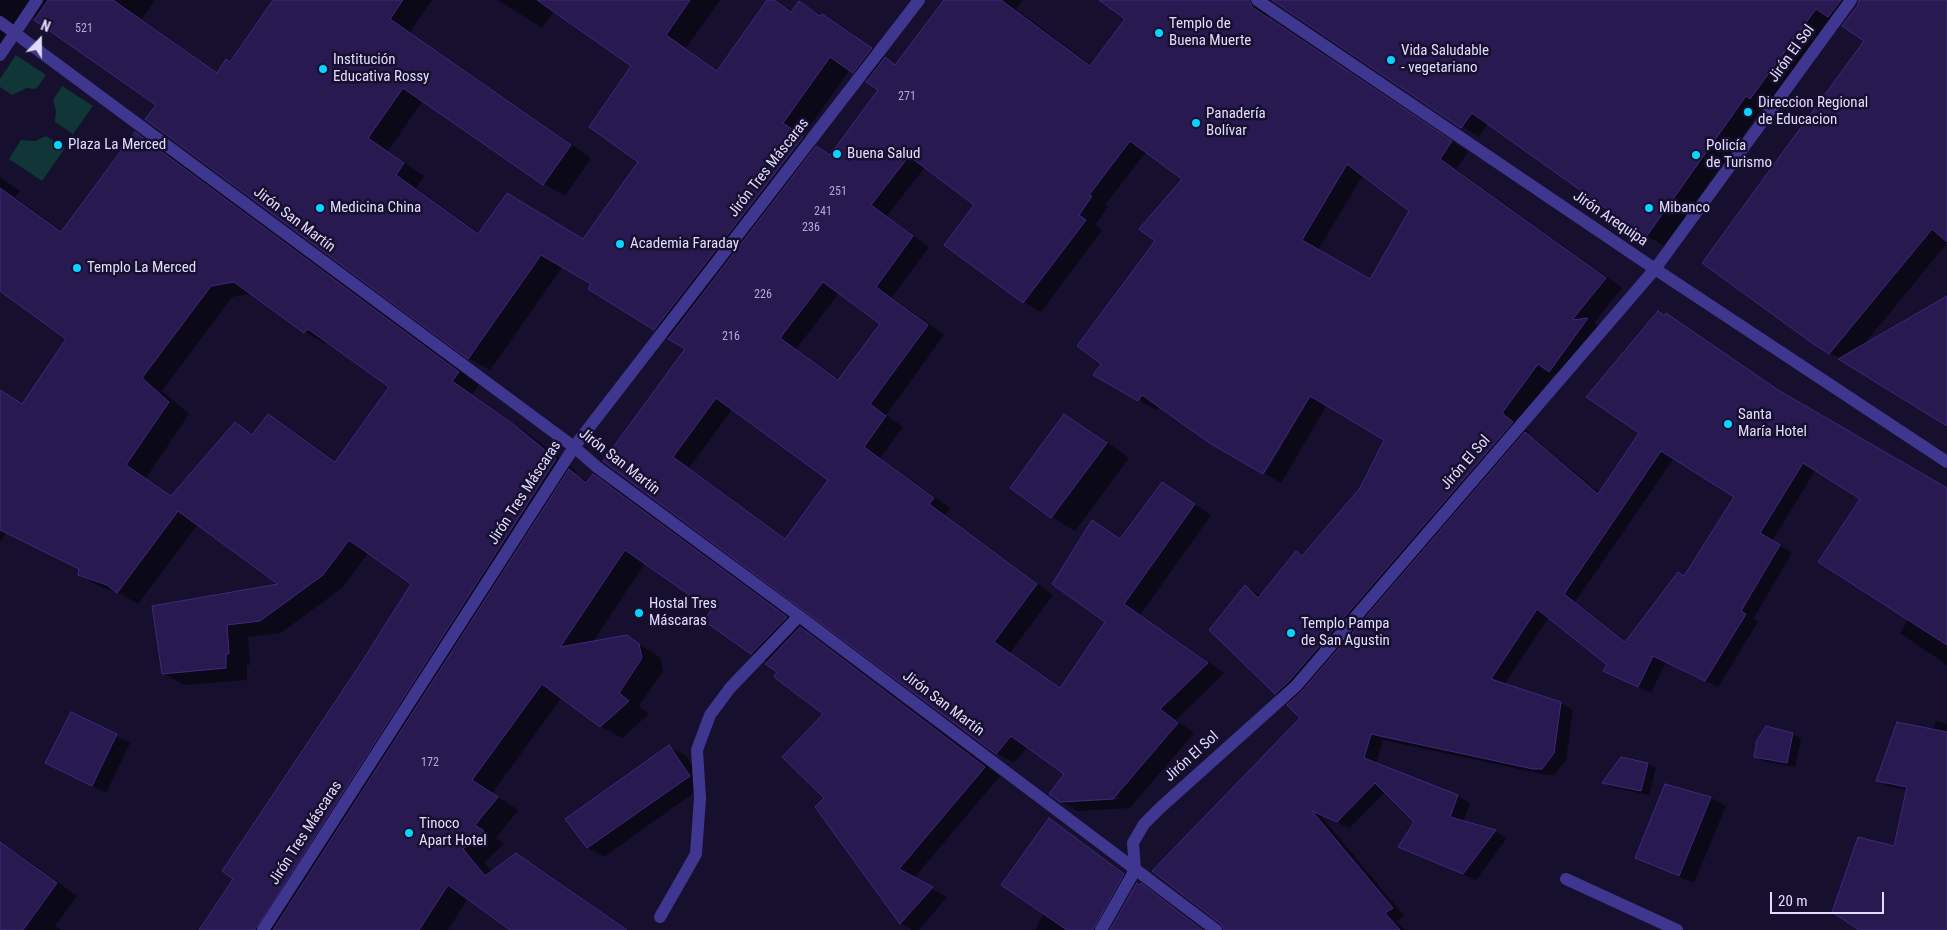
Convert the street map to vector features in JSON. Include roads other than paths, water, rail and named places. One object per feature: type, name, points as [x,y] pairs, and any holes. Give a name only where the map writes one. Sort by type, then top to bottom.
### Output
[{"type":"street","points":[[0,56],[37,0]]},
{"type":"street","name":"Jirón Tres Máscaras","points":[[263,930],[574,447],[919,0]]},
{"type":"street","name":"Jirón Arequipa","points":[[1257,0],[1655,269],[1947,462]]},
{"type":"street","name":"Jirón El Sol","points":[[1135,870],[1133,843],[1144,824],[1296,686],[1655,269],[1852,0]]},
{"type":"street","name":"Jirón San Martín","points":[[0,22],[62,70],[574,447],[598,467],[1216,930]]},
{"type":"street","points":[[660,917],[696,854],[700,798],[697,750],[710,715],[730,688],[799,616]]},
{"type":"street","points":[[1101,930],[1135,870]]},
{"type":"street","points":[[1566,879],[1677,930]]},
{"type":"place","name":"Templo de Buena Muerte","points":[[1159,33]]},
{"type":"place","name":"Vida Saludable - vegetariano","points":[[1391,60]]},
{"type":"place","name":"Institución Educativa Rossy","points":[[323,69]]},
{"type":"place","name":"Direccion Regional de Educacion","points":[[1748,112]]},
{"type":"place","name":"Panadería Bolívar","points":[[1196,123]]},
{"type":"place","name":"Plaza La Merced","points":[[58,145]]},
{"type":"place","name":"Buena Salud","points":[[837,154]]},
{"type":"place","name":"Policía de Turismo","points":[[1696,155]]},
{"type":"place","name":"Medicina China","points":[[320,208]]},
{"type":"place","name":"Mibanco","points":[[1649,208]]},
{"type":"place","name":"Academia Faraday","points":[[620,244]]},
{"type":"place","name":"Templo La Merced","points":[[77,268]]},
{"type":"place","name":"Santa María Hotel","points":[[1728,424]]},
{"type":"place","name":"Hostal Tres Máscaras","points":[[639,613]]},
{"type":"place","name":"Templo Pampa de San Agustin","points":[[1291,633]]},
{"type":"place","name":"Tinoco Apart Hotel","points":[[409,833]]}]
